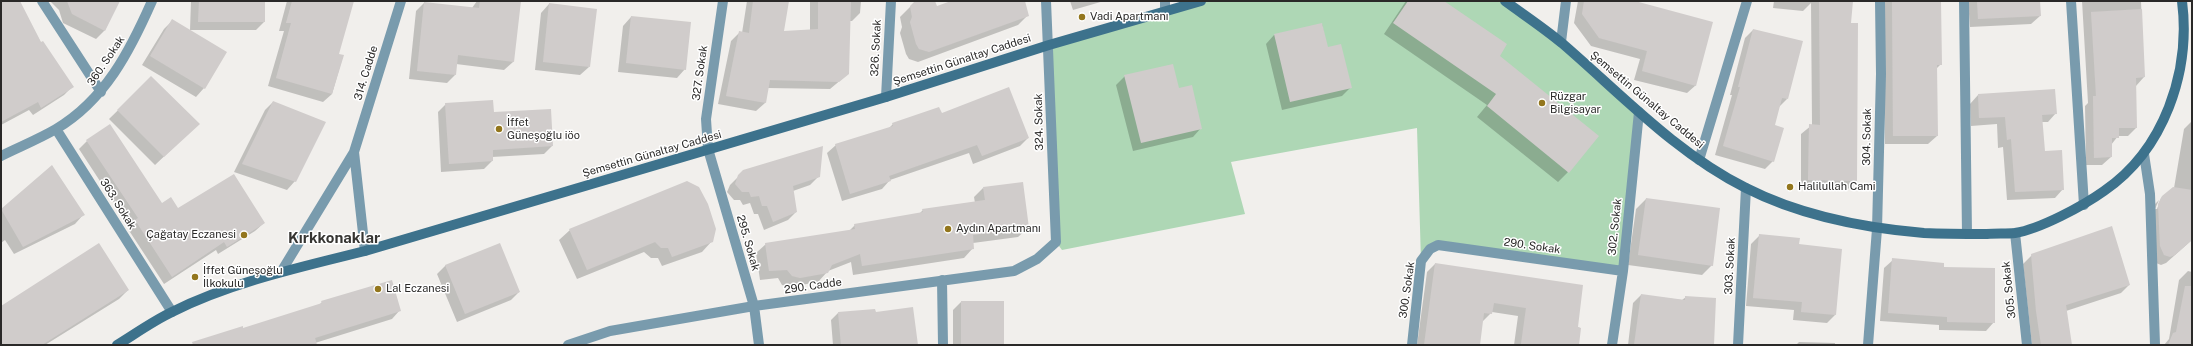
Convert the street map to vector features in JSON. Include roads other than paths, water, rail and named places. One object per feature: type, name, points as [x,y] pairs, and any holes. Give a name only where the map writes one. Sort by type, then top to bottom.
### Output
[{"type":"street","points":[[42,1],[101,92]]},
{"type":"street","name":"360. Sokak","points":[[1,156],[56,129],[77,114],[101,92],[120,65],[137,35],[152,1]]},
{"type":"street","name":"314. Cadde","points":[[354,152],[401,1]]},
{"type":"street","name":"327. Sokak","points":[[708,149],[706,119],[723,1]]},
{"type":"street","name":"326. Sokak","points":[[886,97],[891,1]]},
{"type":"street","name":"324. Sokak","points":[[1046,1],[1049,45],[1052,176],[1056,242]]},
{"type":"street","name":"Şemsettin Günaltay Caddesi","points":[[117,345],[172,312],[224,291],[281,272],[366,251],[886,97],[1165,6],[1200,1]]},
{"type":"street","name":"Şemsettin Günaltay Caddesi","points":[[1505,1],[1561,42],[1639,112],[1699,160],[1746,188],[1781,203],[1820,216],[1877,229],[1946,234],[2015,233],[2084,205],[2113,185],[2144,154],[2162,125],[2173,100],[2181,57],[2184,15],[2182,1]]},
{"type":"street","points":[[1561,42],[1566,1]]},
{"type":"street","points":[[1699,160],[1747,1]]},
{"type":"street","name":"304. Sokak","points":[[1868,345],[1877,229],[1881,74],[1880,1]]},
{"type":"street","points":[[1964,1],[1967,234]]},
{"type":"street","points":[[2071,1],[2084,205]]},
{"type":"street","name":"302. Sokak","points":[[1612,345],[1623,271],[1639,112]]},
{"type":"street","name":"363. Sokak","points":[[56,129],[172,312]]},
{"type":"street","name":"295. Sokak","points":[[708,149],[754,306],[759,345]]},
{"type":"street","points":[[354,152],[366,251]]},
{"type":"street","points":[[281,272],[354,152]]},
{"type":"street","points":[[2144,154],[2150,194],[2155,345]]},
{"type":"street","name":"303. Sokak","points":[[1738,345],[1746,188]]},
{"type":"street","name":"305. Sokak","points":[[2015,233],[2027,345]]},
{"type":"street","name":"290. Cadde","points":[[568,345],[610,331],[754,306],[1014,271],[1037,259],[1056,242]]},
{"type":"street","name":"290. Sokak","points":[[1438,245],[1623,271]]},
{"type":"street","name":"300. Sokak","points":[[1412,345],[1421,261],[1430,249],[1438,245]]},
{"type":"street","points":[[942,280],[943,345]]},
{"type":"place","name":"Vadi Apartmanı","points":[[1082,17]]},
{"type":"place","name":"Rüzgar Bilgisayar","points":[[1542,103]]},
{"type":"place","name":"İffet Güneşoğlu iöo","points":[[499,129]]},
{"type":"place","name":"Halilullah Cami","points":[[1790,187]]},
{"type":"place","name":"Aydın Apartmanı","points":[[948,229]]},
{"type":"place","name":"Çağatay Eczanesi","points":[[244,235]]},
{"type":"place","name":"İffet Güneşoğlu İlkokulu","points":[[195,277]]},
{"type":"place","name":"Lal Eczanesi","points":[[378,289]]},
{"type":"district","name":"Kırkkonaklar","points":[[334,238]]}]
